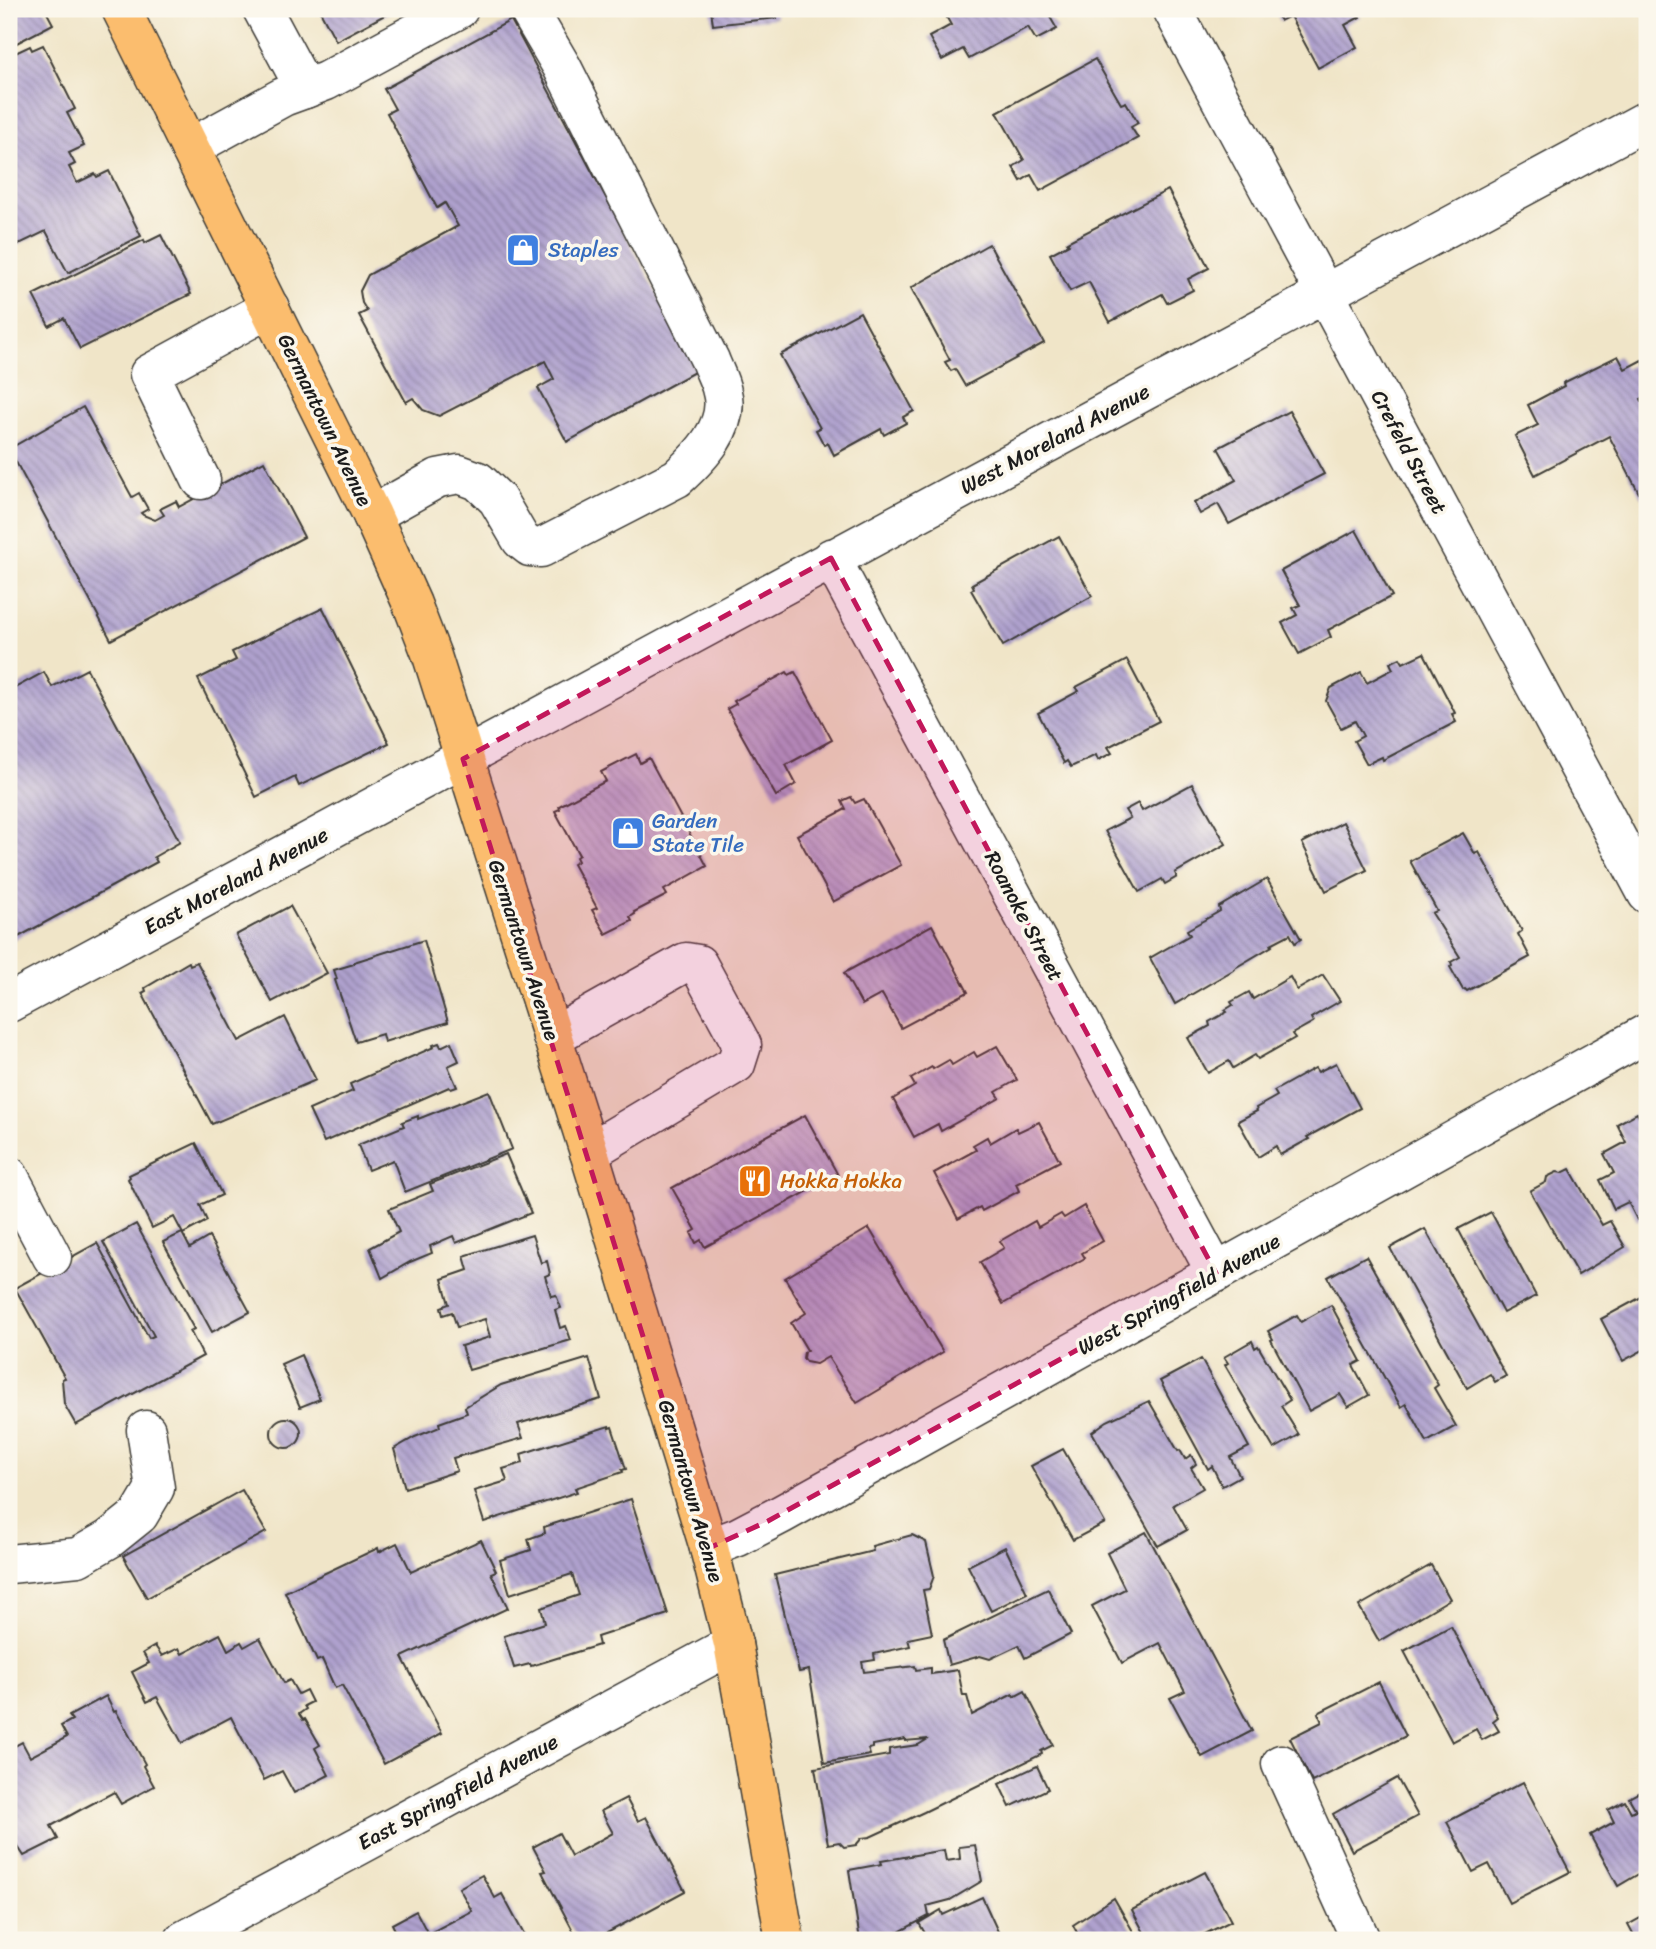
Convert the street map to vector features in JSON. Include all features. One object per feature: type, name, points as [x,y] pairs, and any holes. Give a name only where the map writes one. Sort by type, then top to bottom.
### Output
[{"type":"main road","name":"Germantown Avenue","points":[[121,9],[372,515],[398,570],[432,656],[589,1152],[709,1548],[733,1644],[785,1940]]},
{"type":"street","points":[[262,9],[305,89]]},
{"type":"street","points":[[190,148],[283,97],[326,82],[459,9]]},
{"type":"street","points":[[372,515],[438,478],[459,474],[478,481],[497,499],[521,540],[530,547],[541,548],[677,478],[695,462],[713,437],[722,418],[723,394],[710,360],[562,67],[528,9]]},
{"type":"street","name":"Crefeld Street","points":[[1172,9],[1647,894]]},
{"type":"street","name":"West Moreland Avenue","points":[[463,759],[831,558],[1647,120]]},
{"type":"street","points":[[201,480],[149,374],[270,308]]},
{"type":"street","name":"Roanoke Street","points":[[831,558],[1216,1273]]},
{"type":"street","name":"East Moreland Avenue","points":[[9,1003],[463,759]]},
{"type":"street","points":[[552,1037],[687,962],[698,964],[742,1045],[736,1065],[589,1152]]},
{"type":"street","name":"West Springfield Avenue","points":[[709,1548],[775,1518],[1647,1033]]},
{"type":"street","points":[[9,1177],[52,1257]]},
{"type":"street","points":[[9,1564],[78,1557],[109,1539],[139,1515],[155,1489],[146,1430]]},
{"type":"street","name":"East Springfield Avenue","points":[[184,1940],[733,1644]]},
{"type":"street","points":[[1281,1764],[1361,1940]]},
{"type":"highlighted area","points":[[831,558],[1216,1273],[768,1521],[709,1548],[463,759]]},
{"type":"building","points":[[9,9],[45,9],[53,24],[9,47]]},
{"type":"building","points":[[319,9],[396,9],[336,41]]},
{"type":"building","points":[[711,9],[776,9],[777,18],[713,25]]},
{"type":"building","points":[[942,9],[1064,9],[1050,17],[1057,29],[1036,40],[1028,27],[969,59],[963,49],[942,60],[929,37],[951,25]]},
{"type":"building","points":[[1274,9],[1356,9],[1360,17],[1345,25],[1357,47],[1318,68],[1290,16],[1280,21]]},
{"type":"building","name":"Staples","points":[[511,20],[698,370],[567,442],[538,388],[554,379],[545,361],[439,416],[423,410],[413,398],[406,402],[359,315],[367,311],[360,291],[368,275],[458,226],[445,203],[437,208],[387,113],[395,109],[384,89]]},
{"type":"building","points":[[43,45],[75,109],[67,113],[84,146],[69,153],[75,164],[69,167],[77,183],[95,174],[97,177],[109,171],[141,236],[68,273],[46,231],[9,249],[9,56],[30,46],[32,50]]},
{"type":"building","points":[[1095,59],[1121,104],[1126,102],[1138,123],[1131,127],[1138,138],[1040,191],[1031,175],[1021,181],[1013,167],[1024,160],[997,112]]},
{"type":"building","points":[[1168,190],[1209,268],[1188,279],[1193,290],[1167,303],[1162,294],[1110,322],[1089,282],[1070,291],[1050,254],[1069,244],[1067,242]]},
{"type":"building","points":[[161,235],[191,294],[80,349],[64,318],[49,326],[33,295],[144,240],[145,243]]},
{"type":"building","points":[[989,244],[1044,343],[965,386],[955,369],[951,371],[945,362],[950,360],[911,288]]},
{"type":"building","points":[[860,312],[914,411],[903,417],[906,423],[884,435],[881,429],[834,455],[828,443],[824,445],[816,430],[820,428],[780,355]]},
{"type":"building","points":[[1618,356],[1625,369],[1642,360],[1647,371],[1647,396],[1641,399],[1647,411],[1647,494],[1641,497],[1609,436],[1535,475],[1515,436],[1538,425],[1528,405],[1564,386],[1563,383]]},
{"type":"building","points":[[83,407],[132,497],[139,493],[148,509],[141,513],[143,515],[155,520],[164,515],[160,509],[176,501],[179,507],[264,461],[304,537],[111,640],[9,449]]},
{"type":"building","points":[[1289,411],[1324,474],[1229,524],[1218,504],[1200,514],[1194,503],[1236,480],[1218,448]]},
{"type":"building","points":[[1356,530],[1392,596],[1328,630],[1331,637],[1299,654],[1282,623],[1297,615],[1293,608],[1300,605],[1281,571]]},
{"type":"building","points":[[1059,536],[1092,596],[1003,646],[971,590],[974,588],[972,584]]},
{"type":"building","points":[[323,608],[389,743],[299,786],[295,777],[256,797],[198,679],[236,660],[232,652]]},
{"type":"building","points":[[1424,653],[1455,713],[1452,714],[1456,722],[1383,760],[1382,757],[1367,764],[1354,741],[1363,736],[1355,721],[1341,728],[1326,701],[1331,688],[1361,672],[1367,683],[1393,669],[1390,663],[1400,658],[1403,663]]},
{"type":"building","points":[[1127,660],[1159,721],[1108,747],[1112,753],[1098,760],[1096,755],[1071,767],[1067,761],[1064,763],[1038,713],[1079,691],[1076,687]]},
{"type":"building","points":[[87,669],[180,842],[154,857],[157,862],[9,942],[9,691],[44,672],[52,687]]},
{"type":"building","points":[[787,672],[789,675],[795,672],[832,740],[786,765],[796,784],[776,796],[727,709],[736,704],[734,701]]},
{"type":"building","name":"Garden State Tile","points":[[636,754],[640,763],[649,758],[707,866],[664,890],[667,895],[634,912],[630,917],[632,921],[606,934],[592,910],[597,908],[573,864],[578,861],[576,857],[579,855],[555,811],[560,809],[559,806],[606,781],[601,772]]},
{"type":"building","points":[[1192,784],[1226,844],[1175,873],[1177,877],[1165,884],[1162,879],[1139,892],[1105,831],[1130,818],[1125,810],[1138,803],[1142,811]]},
{"type":"building","points":[[851,797],[855,803],[864,799],[901,865],[833,902],[797,835],[846,809],[842,801]]},
{"type":"building","points":[[1343,822],[1367,870],[1326,891],[1302,843]]},
{"type":"building","points":[[1463,833],[1475,854],[1479,852],[1522,931],[1518,934],[1530,957],[1467,991],[1463,990],[1450,967],[1451,962],[1460,957],[1432,913],[1437,911],[1410,861]]},
{"type":"building","points":[[1267,879],[1301,939],[1295,943],[1290,934],[1175,1004],[1150,958],[1190,935],[1187,930],[1220,911],[1219,907]]},
{"type":"building","points":[[290,906],[327,973],[272,1002],[236,935]]},
{"type":"building","points":[[932,925],[968,992],[901,1028],[882,994],[862,1005],[844,973]]},
{"type":"building","points":[[424,940],[448,1022],[384,1042],[382,1034],[356,1042],[334,970]]},
{"type":"building","points":[[189,962],[190,965],[197,962],[239,1041],[285,1017],[316,1080],[212,1124],[142,993],[146,991],[145,988]]},
{"type":"building","points":[[1323,975],[1340,1001],[1311,1018],[1313,1022],[1292,1034],[1295,1038],[1258,1059],[1255,1055],[1233,1068],[1229,1061],[1208,1073],[1188,1038],[1210,1026],[1209,1022],[1227,1012],[1225,1010],[1233,1005],[1231,1002],[1249,992],[1253,999],[1290,977],[1297,990]]},
{"type":"building","points":[[451,1042],[459,1061],[448,1066],[457,1087],[449,1087],[324,1142],[309,1110],[353,1091],[350,1084],[434,1047],[433,1045],[439,1043],[441,1047]]},
{"type":"building","points":[[997,1046],[1017,1080],[996,1092],[1000,1098],[941,1131],[938,1124],[914,1137],[893,1099],[915,1086],[911,1079],[949,1060],[952,1065],[974,1052],[977,1057]]},
{"type":"building","points":[[1336,1063],[1360,1108],[1280,1155],[1276,1146],[1258,1157],[1238,1121],[1277,1096],[1274,1091],[1315,1068],[1318,1072]]},
{"type":"building","points":[[489,1091],[512,1149],[405,1192],[393,1160],[368,1170],[358,1145],[404,1126],[402,1122],[418,1116],[418,1119]]},
{"type":"building","points":[[1637,1113],[1647,1129],[1645,1226],[1641,1218],[1637,1220],[1628,1202],[1614,1209],[1600,1180],[1614,1173],[1604,1154],[1626,1142],[1617,1124]]},
{"type":"building","name":"Hokka Hokka","points":[[805,1115],[838,1175],[705,1247],[701,1240],[696,1243],[691,1233],[696,1230],[672,1188]]},
{"type":"building","points":[[1039,1122],[1060,1161],[1016,1184],[1019,1191],[982,1211],[980,1207],[958,1219],[934,1173],[976,1150],[973,1145],[987,1137],[990,1143],[1016,1128],[1018,1132]]},
{"type":"building","points":[[196,1143],[222,1195],[200,1205],[207,1221],[183,1234],[174,1217],[152,1228],[128,1179],[129,1175]]},
{"type":"building","points":[[506,1154],[531,1213],[456,1243],[453,1236],[430,1246],[432,1253],[382,1278],[370,1248],[399,1232],[389,1209],[433,1191],[430,1184]]},
{"type":"building","points":[[1570,1169],[1602,1225],[1610,1221],[1625,1247],[1578,1275],[1530,1191],[1546,1182],[1547,1177]]},
{"type":"building","points":[[1084,1206],[1103,1241],[1082,1253],[1085,1258],[1003,1304],[980,1262],[1004,1248],[1000,1241],[1035,1221],[1038,1227],[1061,1214],[1064,1218]]},
{"type":"building","points":[[1491,1212],[1536,1296],[1503,1313],[1458,1229]]},
{"type":"building","points":[[136,1224],[194,1329],[190,1331],[203,1356],[76,1425],[64,1404],[62,1379],[65,1378],[15,1288],[97,1243],[149,1338],[154,1336],[103,1242]]},
{"type":"building","points":[[869,1228],[943,1352],[857,1403],[828,1357],[816,1364],[806,1362],[803,1358],[807,1350],[791,1323],[806,1313],[785,1278]]},
{"type":"building","points":[[1425,1229],[1506,1376],[1495,1382],[1490,1374],[1467,1388],[1390,1248]]},
{"type":"building","points":[[182,1233],[190,1248],[209,1237],[250,1312],[212,1332],[163,1242]]},
{"type":"building","points":[[532,1235],[541,1263],[547,1261],[550,1274],[545,1276],[551,1296],[556,1295],[561,1308],[555,1310],[560,1328],[566,1326],[571,1340],[469,1370],[461,1346],[490,1337],[485,1319],[457,1327],[452,1312],[443,1315],[441,1307],[449,1304],[442,1279],[468,1270],[464,1256]]},
{"type":"building","points":[[1366,1256],[1438,1385],[1434,1388],[1456,1426],[1427,1442],[1406,1404],[1401,1407],[1328,1277]]},
{"type":"building","points":[[1647,1294],[1647,1348],[1623,1361],[1601,1319]]},
{"type":"building","points":[[1331,1305],[1361,1361],[1353,1365],[1369,1395],[1348,1407],[1340,1394],[1309,1411],[1268,1331],[1297,1315],[1301,1322]]},
{"type":"building","points":[[1252,1341],[1255,1348],[1258,1346],[1290,1400],[1281,1406],[1299,1435],[1274,1449],[1225,1365],[1228,1363],[1224,1357]]},
{"type":"building","points":[[301,1355],[320,1399],[300,1407],[281,1364]]},
{"type":"building","points":[[589,1358],[601,1399],[518,1424],[523,1438],[453,1458],[457,1471],[405,1488],[394,1449],[440,1427],[439,1423],[467,1413],[465,1407],[501,1385]]},
{"type":"building","points":[[1201,1359],[1249,1447],[1230,1457],[1240,1476],[1222,1486],[1212,1466],[1208,1469],[1160,1381]]},
{"type":"building","points":[[1149,1401],[1178,1451],[1180,1450],[1185,1459],[1191,1455],[1196,1464],[1191,1468],[1203,1488],[1173,1505],[1187,1530],[1158,1546],[1092,1432],[1107,1421]]},
{"type":"building","points":[[286,1418],[292,1419],[300,1427],[300,1439],[292,1447],[286,1448],[280,1447],[272,1439],[271,1433],[272,1427],[280,1419]]},
{"type":"building","points":[[612,1427],[626,1469],[622,1470],[623,1472],[575,1488],[577,1492],[484,1522],[474,1491],[507,1481],[503,1469],[523,1463],[521,1454]]},
{"type":"building","points":[[1063,1449],[1105,1523],[1073,1540],[1031,1466]]},
{"type":"building","points":[[242,1490],[266,1532],[147,1598],[123,1556]]},
{"type":"building","points":[[631,1499],[668,1614],[597,1637],[599,1645],[531,1666],[530,1664],[514,1668],[504,1636],[545,1623],[541,1608],[579,1595],[572,1574],[510,1594],[500,1560],[531,1550],[528,1539],[545,1533],[544,1527]]},
{"type":"building","points":[[1146,1532],[1252,1731],[1202,1757],[1170,1698],[1185,1691],[1160,1643],[1122,1663],[1092,1606],[1125,1589],[1107,1553]]},
{"type":"building","points":[[912,1535],[926,1542],[934,1576],[929,1589],[923,1590],[932,1634],[908,1639],[910,1646],[874,1654],[875,1660],[862,1662],[864,1672],[915,1666],[916,1670],[931,1668],[931,1674],[958,1670],[963,1696],[967,1696],[972,1715],[1013,1694],[1014,1697],[1025,1691],[1053,1745],[1041,1751],[1042,1754],[924,1812],[870,1837],[862,1838],[856,1845],[844,1847],[839,1842],[828,1844],[815,1768],[889,1755],[889,1749],[918,1745],[928,1739],[905,1739],[873,1745],[873,1748],[868,1749],[870,1755],[824,1763],[809,1670],[799,1672],[775,1575],[873,1551],[872,1546]]},
{"type":"building","points":[[481,1540],[496,1571],[491,1573],[508,1608],[402,1657],[442,1733],[384,1764],[342,1685],[335,1688],[322,1659],[317,1661],[285,1592],[378,1548],[379,1552],[397,1543],[411,1572]]},
{"type":"building","points":[[1005,1547],[1027,1593],[991,1611],[968,1566]]},
{"type":"building","points":[[1431,1565],[1450,1599],[1379,1641],[1359,1606]]},
{"type":"building","points":[[1048,1589],[1071,1634],[1025,1658],[1019,1645],[990,1659],[980,1656],[949,1665],[943,1640]]},
{"type":"building","points":[[1451,1626],[1498,1717],[1493,1721],[1499,1731],[1482,1740],[1476,1729],[1452,1742],[1404,1651]]},
{"type":"building","points":[[220,1634],[228,1650],[241,1642],[244,1647],[260,1638],[284,1683],[290,1680],[298,1694],[306,1690],[312,1702],[304,1706],[306,1709],[299,1714],[305,1719],[320,1745],[315,1748],[329,1775],[294,1793],[282,1771],[264,1780],[231,1717],[182,1743],[157,1697],[147,1702],[132,1672],[149,1663],[143,1653],[155,1646],[162,1656],[179,1648],[182,1654]]},
{"type":"building","points":[[1379,1682],[1406,1736],[1312,1782],[1290,1738],[1322,1722],[1318,1713]]},
{"type":"building","points":[[106,1696],[145,1764],[143,1766],[154,1786],[121,1804],[114,1792],[82,1809],[51,1826],[58,1839],[24,1856],[9,1833],[9,1749],[22,1742],[30,1757],[67,1737],[61,1726],[72,1720],[69,1716]]},
{"type":"building","points":[[1037,1766],[1048,1789],[1010,1807],[999,1784]]},
{"type":"building","points":[[1397,1778],[1418,1816],[1352,1851],[1333,1814]]},
{"type":"building","points":[[1523,1782],[1570,1872],[1509,1903],[1489,1864],[1473,1872],[1447,1822]]},
{"type":"building","points":[[1647,1788],[1647,1869],[1618,1886],[1590,1835],[1614,1822],[1608,1810],[1625,1801],[1631,1812],[1636,1810],[1629,1798]]},
{"type":"building","points":[[626,1798],[638,1821],[646,1817],[685,1891],[594,1940],[578,1940],[542,1872],[546,1871],[533,1847],[559,1833],[571,1856],[613,1833],[601,1811]]},
{"type":"building","points":[[975,1845],[982,1881],[950,1900],[927,1906],[929,1916],[884,1940],[860,1940],[849,1870],[882,1864],[881,1861],[944,1850],[946,1861],[960,1859],[959,1847]]},
{"type":"building","points":[[1205,1872],[1231,1921],[1193,1940],[1148,1940],[1132,1910]]},
{"type":"building","points":[[482,1875],[495,1898],[502,1894],[527,1940],[400,1940],[392,1924],[416,1911],[428,1934],[472,1911],[459,1888]]},
{"type":"building","points":[[982,1897],[1000,1936],[991,1940],[929,1940],[919,1923],[941,1910],[943,1915]]},
{"type":"building","points":[[1114,1898],[1138,1940],[1081,1940],[1073,1925]]},
{"type":"building","points":[[1646,1915],[1647,1940],[1627,1940],[1634,1936],[1628,1925]]},
{"type":"place","name":"Staples","points":[[523,250]]},
{"type":"place","name":"Garden State Tile","points":[[628,833]]},
{"type":"place","name":"Hokka Hokka","points":[[755,1181]]}]
